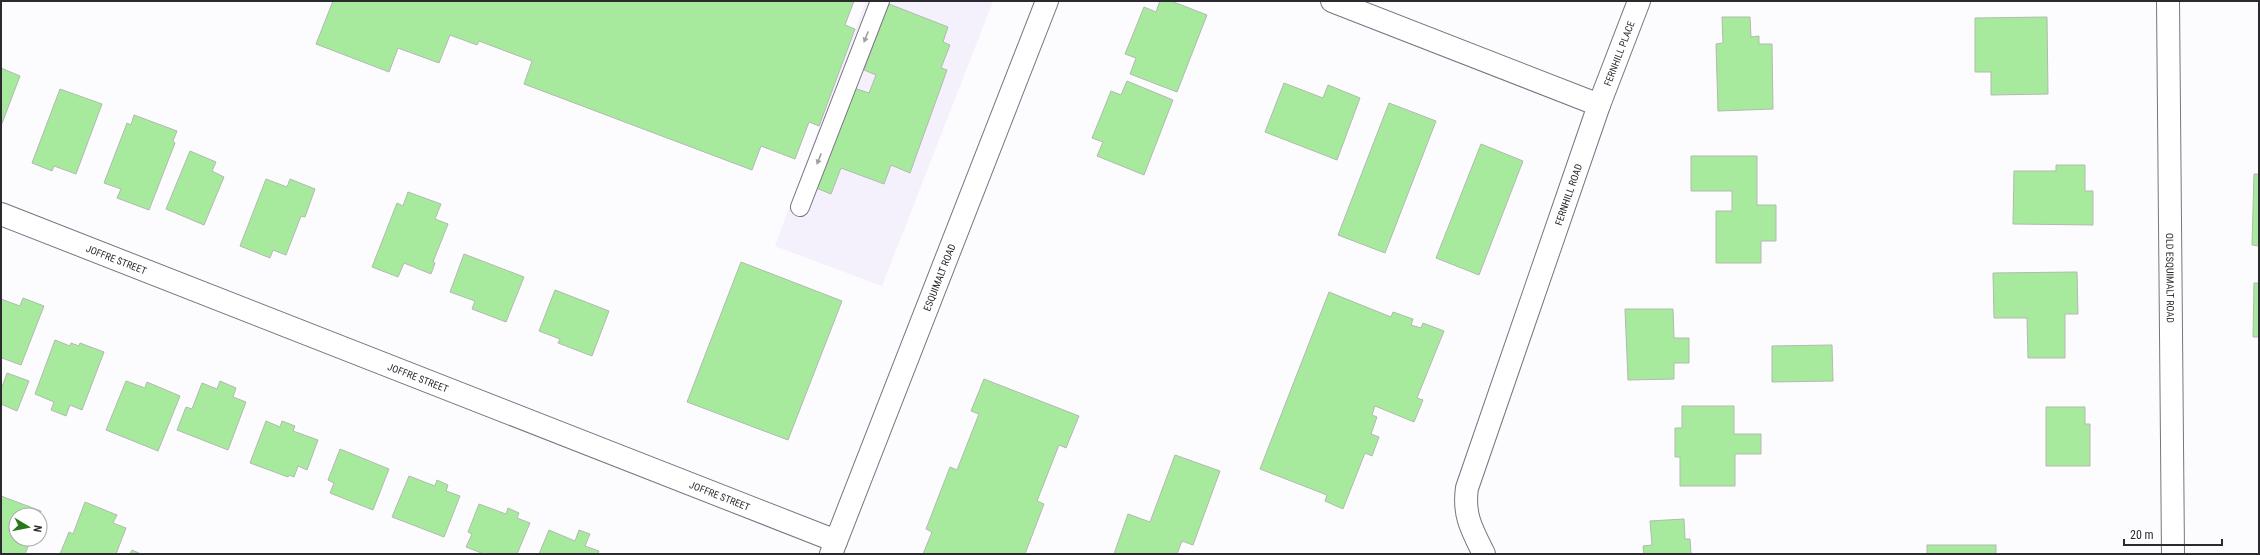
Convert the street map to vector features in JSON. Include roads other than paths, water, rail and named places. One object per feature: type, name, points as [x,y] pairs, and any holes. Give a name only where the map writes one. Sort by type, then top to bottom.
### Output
[{"type":"street","name":"ESQUIMALT ROAD","points":[[833,547],[1047,1]]},
{"type":"street","points":[[1332,1],[1599,105]]},
{"type":"street","name":"FERNHILL PLACE","points":[[1599,105],[1639,1]]},
{"type":"street","name":"OLD ESQUIMALT ROAD","points":[[2168,1],[2173,554]]},
{"type":"street","name":"FERNHILL ROAD","points":[[1484,554],[1468,521],[1464,505],[1467,488],[1599,105]]},
{"type":"street","name":"JOFFRE STREET","points":[[1,214],[833,547]]},
{"type":"lane","points":[[800,207],[880,1]]}]
